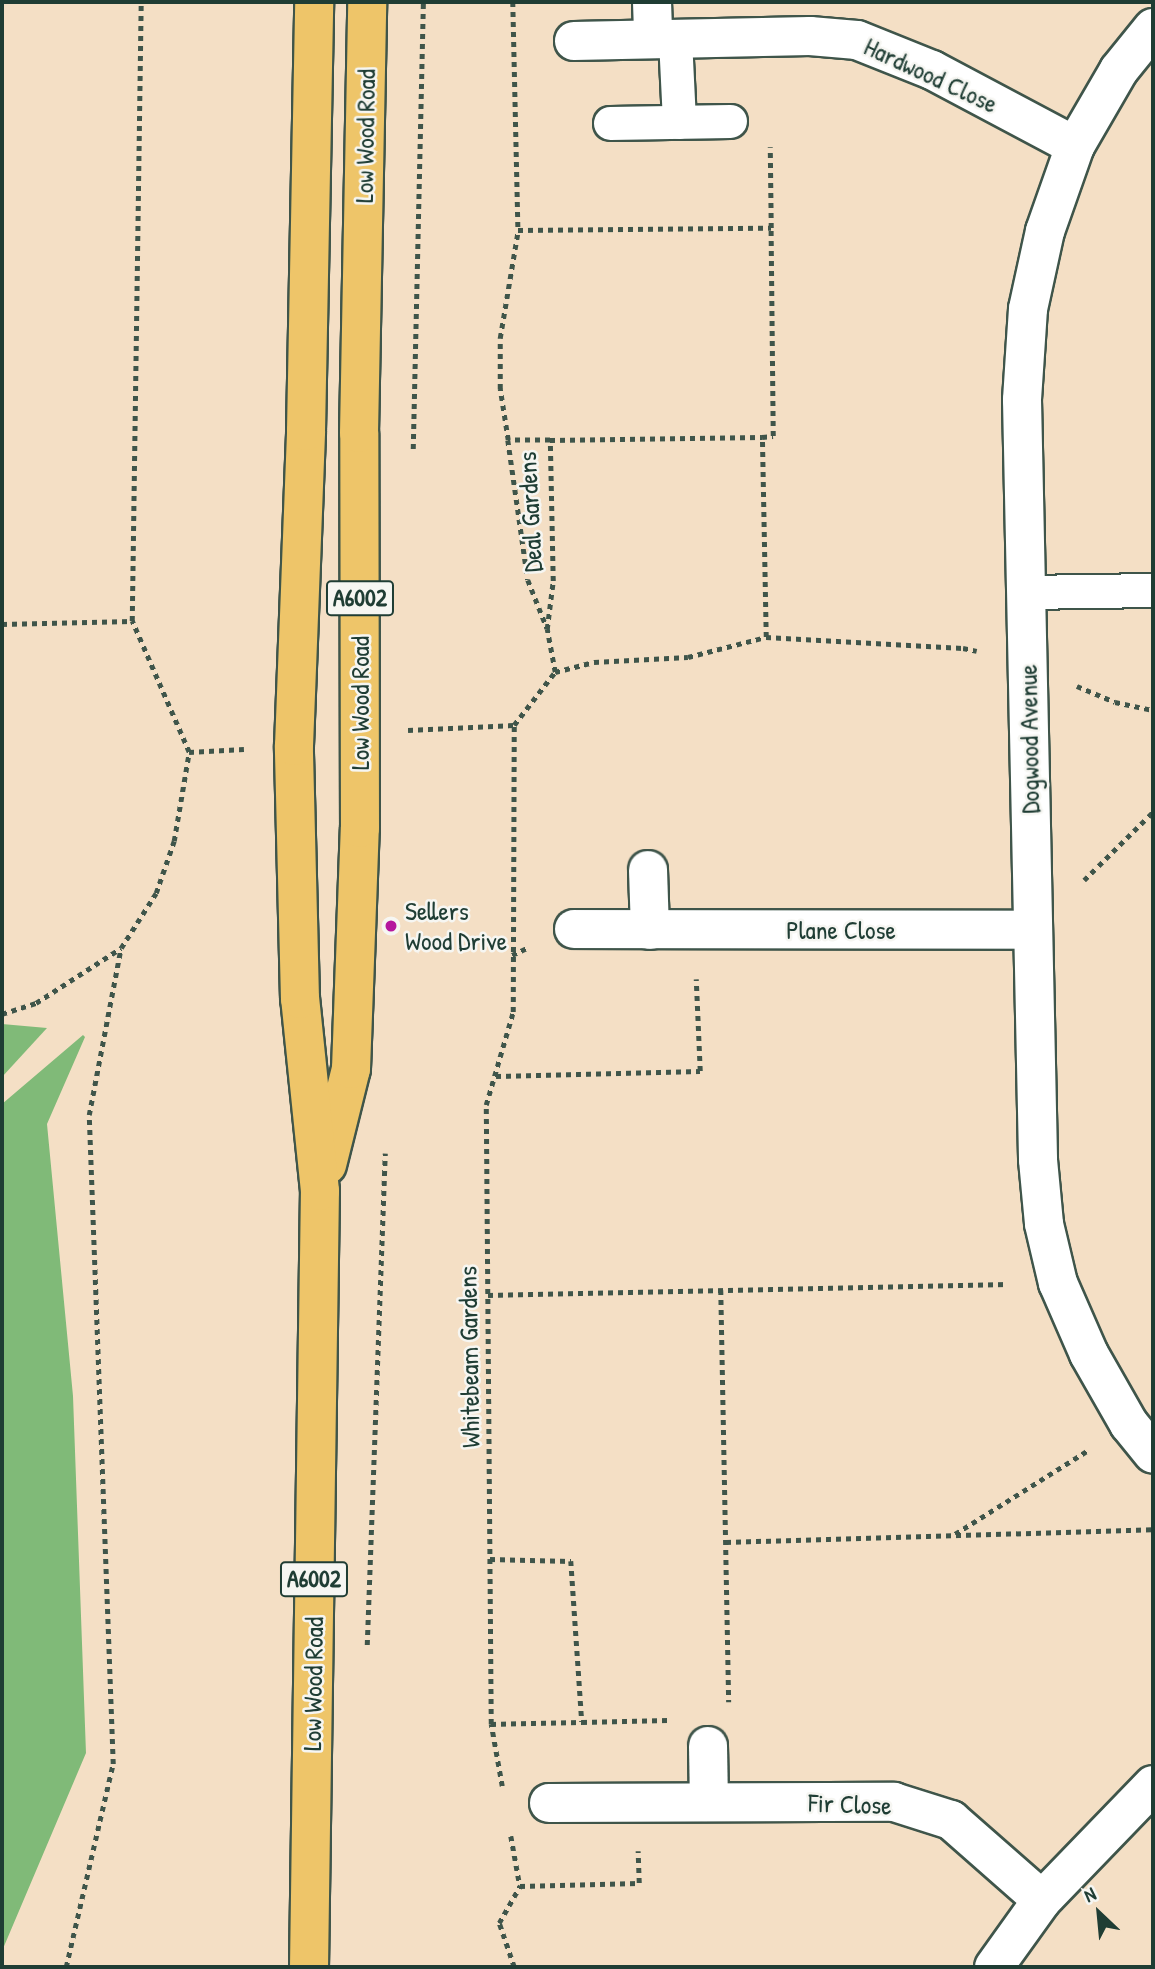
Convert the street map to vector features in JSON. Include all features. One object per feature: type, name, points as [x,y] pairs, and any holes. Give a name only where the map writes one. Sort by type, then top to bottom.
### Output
[{"type":"main road","name":"Low Wood Road","points":[[309,1967],[320,1191],[300,999],[294,746],[306,431],[314,2]]},
{"type":"main road","name":"Low Wood Road","points":[[320,1191],[351,1069],[360,828],[359,433],[367,2]]},
{"type":"street","name":"Hardwood Close","points":[[574,41],[660,26],[858,40],[932,70],[1075,146]]},
{"type":"street","name":"Dogwood Avenue","points":[[1153,28],[1119,70],[1075,146],[1045,231],[1028,309],[1022,400],[1038,1160],[1044,1224],[1059,1283],[1089,1354],[1129,1424],[1153,1454]]},
{"type":"street","points":[[649,870],[650,930]]},
{"type":"street","name":"Plane Close","points":[[574,929],[1033,930]]},
{"type":"street","points":[[709,1802],[719,1732]]},
{"type":"street","points":[[994,1967],[1042,1900],[1153,1785]]},
{"type":"street","name":"Fir Close","points":[[549,1803],[894,1802],[951,1820],[1042,1900]]},
{"type":"lane","points":[[660,26],[679,122]]},
{"type":"lane","points":[[610,123],[730,121]]},
{"type":"lane","points":[[1026,592],[1153,590]]},
{"type":"path","points":[[66,1967],[78,1904],[113,1764],[89,1115],[121,948],[156,892],[174,841],[188,752],[132,621],[141,2]]},
{"type":"path","name":"Deal Gardens","points":[[513,2],[518,229],[500,338],[500,389],[508,440],[550,440],[553,580],[547,629],[555,672]]},
{"type":"path","points":[[550,440],[774,436],[770,133]]},
{"type":"path","points":[[518,229],[771,228]]},
{"type":"path","points":[[762,437],[766,637]]},
{"type":"path","points":[[508,440],[528,580],[547,629]]},
{"type":"path","points":[[2,624],[132,621]]},
{"type":"path","points":[[400,730],[514,725],[555,672],[594,662],[688,657],[766,637],[963,648],[1028,663],[1115,702],[1153,710]]},
{"type":"path","name":"Whitebeam Gardens","points":[[503,1792],[491,1724],[485,1105],[496,1076],[513,1012],[514,725]]},
{"type":"path","points":[[1033,930],[1153,812]]},
{"type":"path","points":[[496,1076],[700,1071],[693,930]]},
{"type":"path","points":[[2,1014],[36,1003],[121,948]]},
{"type":"path","points":[[488,1295],[1059,1283]]},
{"type":"path","points":[[719,1732],[726,1542],[721,1290]]},
{"type":"path","points":[[955,1535],[1129,1424]]},
{"type":"path","points":[[726,1542],[1153,1530]]},
{"type":"path","points":[[490,1559],[571,1561],[582,1722]]},
{"type":"path","points":[[491,1724],[676,1720]]},
{"type":"path","points":[[520,1886],[639,1883],[637,1803]]},
{"type":"path","points":[[510,1832],[520,1886],[499,1923],[514,1967]]},
{"type":"green space","points":[[2,1024],[47,1028],[2,1077]]},
{"type":"green space","points":[[83,1035],[85,1037],[47,1124],[73,1396],[86,1753],[2,1951],[2,1104]]},
{"type":"place","name":"Sellers Wood Drive","points":[[391,926]]}]
